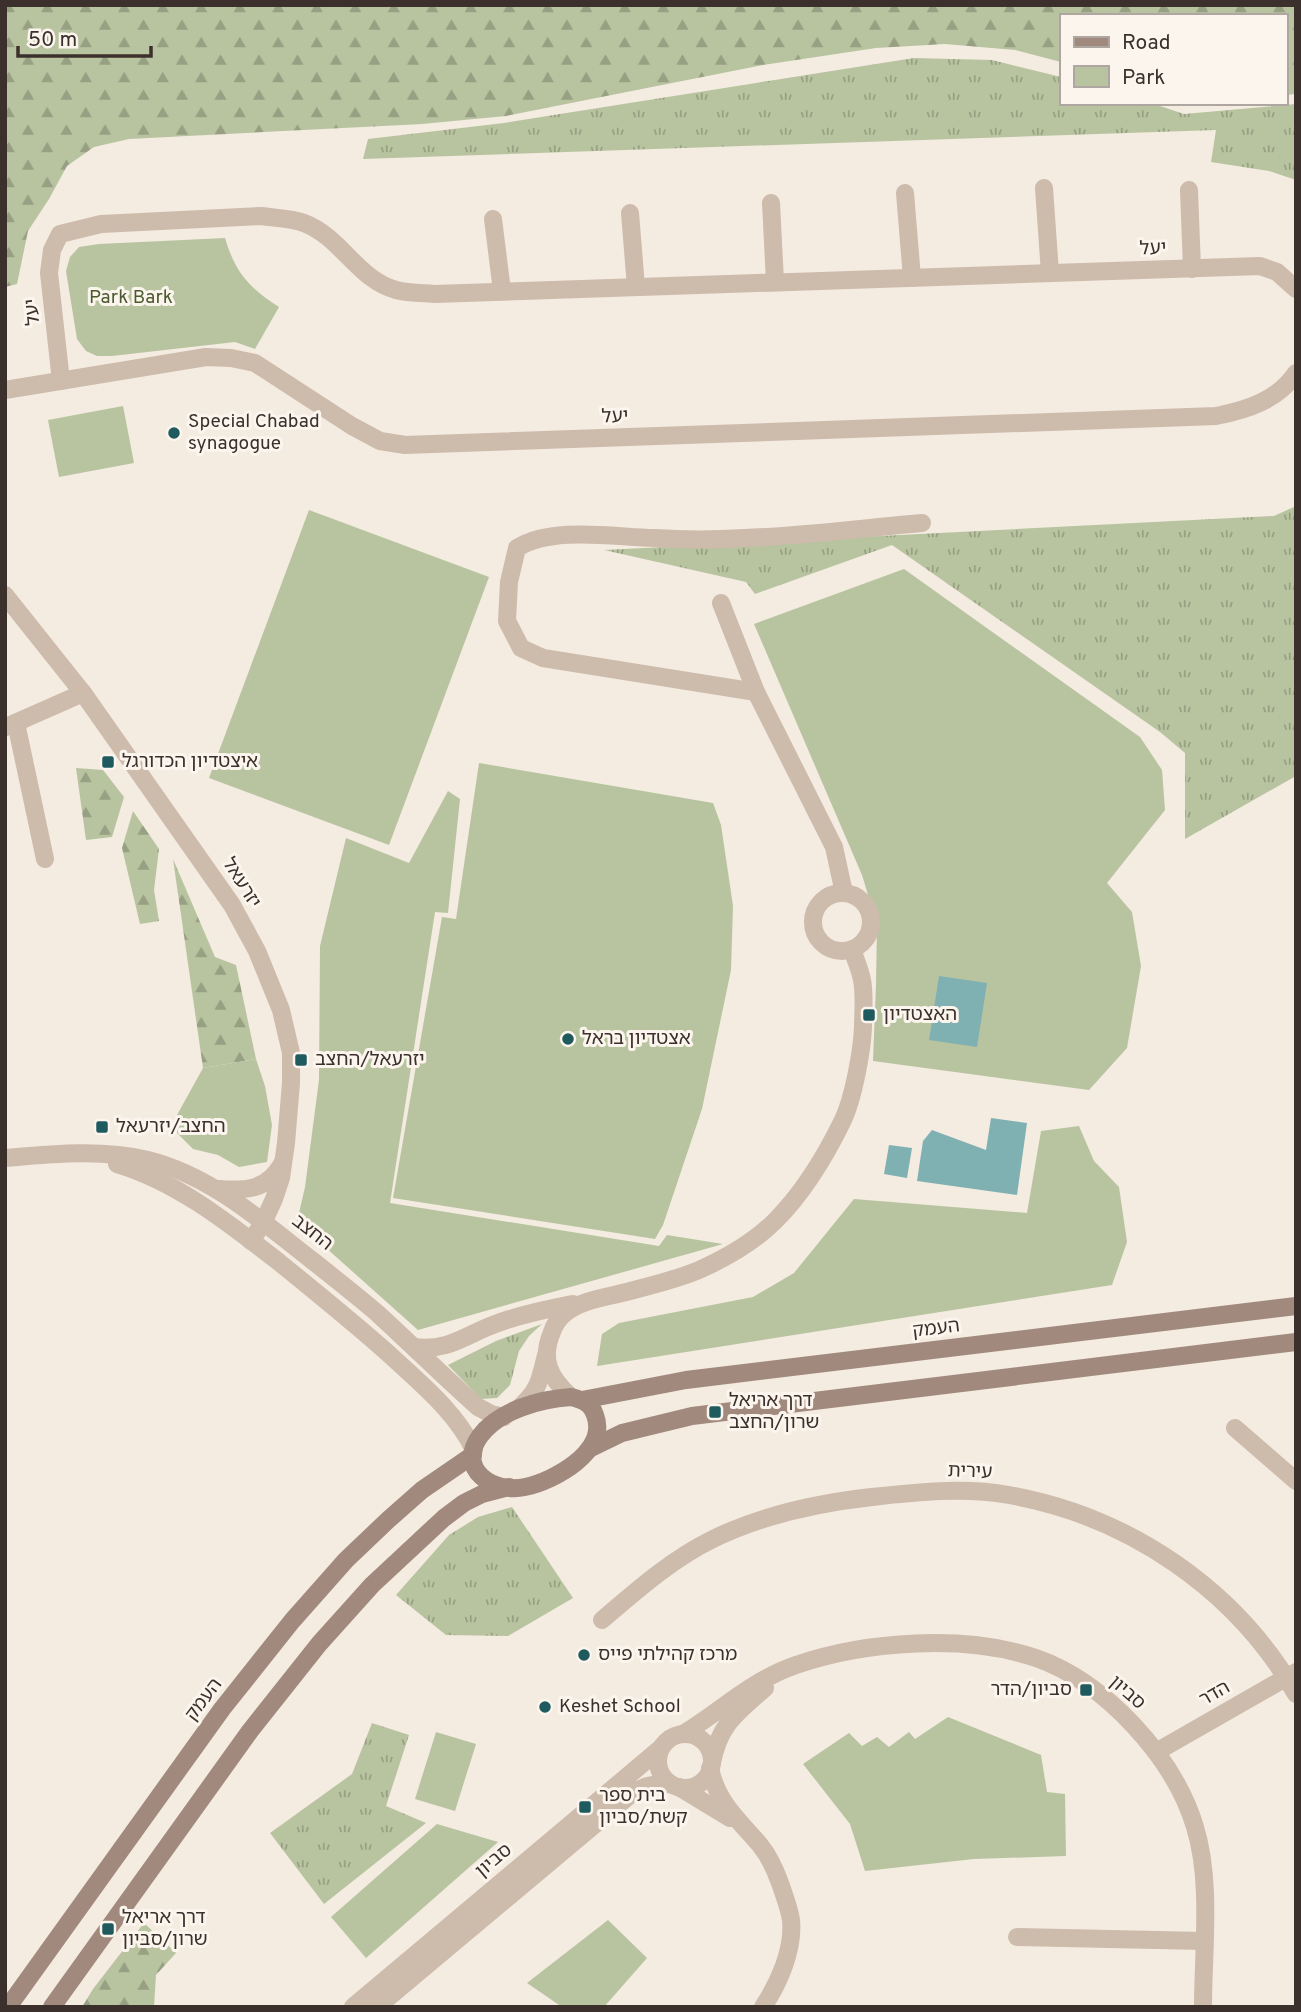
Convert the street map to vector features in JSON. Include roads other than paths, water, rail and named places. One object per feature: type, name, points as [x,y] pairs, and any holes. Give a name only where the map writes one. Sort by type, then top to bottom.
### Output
[{"type":"main road","name":"העמק","points":[[577,1398],[686,1380],[1296,1306]]},
{"type":"main road","points":[[589,1449],[622,1433],[692,1416],[1296,1342]]},
{"type":"main road","points":[[52,2007],[250,1731],[319,1644],[412,1546],[464,1503],[482,1494],[540,1482],[579,1460],[596,1436],[596,1417],[591,1406],[577,1398],[537,1401],[511,1413],[481,1434],[472,1459],[477,1472],[496,1486],[509,1488]]},
{"type":"main road","name":"העמק","points":[[8,2005],[222,1709],[292,1621],[346,1560],[388,1520],[422,1490],[473,1452]]},
{"type":"main road","points":[[59,2007],[66,1987]]},
{"type":"street","points":[[1044,188],[1050,273]]},
{"type":"street","points":[[1189,190],[1192,269]]},
{"type":"street","points":[[905,192],[912,278]]},
{"type":"street","points":[[771,203],[775,282]]},
{"type":"street","points":[[630,213],[636,287]]},
{"type":"street","name":"יעל","points":[[1296,289],[1277,272],[1260,266],[434,294],[394,289],[366,274],[319,231],[304,223],[261,216],[102,223],[60,234],[52,250],[49,273],[61,380],[206,357],[231,358],[255,363],[380,441],[405,445],[1216,416],[1248,410],[1289,383],[1296,373]]},
{"type":"street","points":[[493,219],[502,292]]},
{"type":"street","points":[[5,390],[61,380]]},
{"type":"street","points":[[756,692],[543,658],[522,648],[507,621],[509,582],[517,548],[544,536],[696,540],[922,523]]},
{"type":"street","name":"יזרעאל","points":[[5,595],[83,693],[232,905],[257,951],[281,1010],[291,1053],[291,1083],[283,1161],[274,1199],[251,1241]]},
{"type":"street","points":[[721,603],[756,692],[834,847],[844,893]]},
{"type":"street","points":[[45,859],[11,725],[83,693]]},
{"type":"street","points":[[844,893],[860,900],[866,906],[871,922],[866,939],[860,945],[842,951],[825,946],[814,931],[812,922],[818,904],[834,894],[844,893]]},
{"type":"street","points":[[414,1348],[440,1349],[488,1326],[519,1316],[664,1283],[699,1270],[737,1250],[773,1223],[797,1198],[844,1118],[862,1038],[864,994],[852,949]]},
{"type":"street","name":"החצב","points":[[59,1154],[132,1168],[156,1179],[221,1219],[360,1328],[409,1373],[462,1428],[473,1452]]},
{"type":"street","name":"החצב","points":[[5,1158],[112,1154],[148,1160],[202,1181],[263,1223],[356,1296],[478,1407],[511,1413]]},
{"type":"street","points":[[216,1189],[252,1189],[276,1174],[283,1161]]},
{"type":"street","points":[[511,1413],[532,1396],[538,1386],[554,1326],[563,1315],[577,1306],[597,1299]]},
{"type":"street","points":[[547,1351],[547,1363],[558,1386],[577,1398]]},
{"type":"street","points":[[1236,1428],[1296,1480]]},
{"type":"street","name":"עירית","points":[[602,1620],[671,1563],[713,1539],[756,1522],[804,1508],[903,1493],[957,1491],[1008,1495],[1058,1507],[1114,1526],[1157,1550],[1205,1586],[1237,1615],[1291,1675],[1296,1694]]},
{"type":"street","name":"סביון","points":[[683,1734],[769,1676],[806,1662],[871,1648],[924,1644],[982,1647],[1037,1658],[1073,1675],[1117,1709],[1156,1752],[1182,1796],[1195,1826],[1202,1859],[1204,1898],[1202,2007]]},
{"type":"street","name":"סביון","points":[[711,1766],[718,1737],[726,1724],[769,1685],[806,1662]]},
{"type":"street","name":"הדר","points":[[1156,1752],[1291,1675]]},
{"type":"street","points":[[747,1831],[663,1777],[658,1756],[661,1748],[674,1736],[683,1734],[701,1739],[711,1753],[713,1784],[727,1809],[761,1846],[773,1864],[785,1898],[791,1920],[789,1942],[783,1969],[763,2007]]},
{"type":"street","name":"סביון","points":[[353,2007],[661,1748]]},
{"type":"street","points":[[675,1785],[697,1785],[704,1780],[711,1766]]},
{"type":"street","name":"סביון","points":[[377,2007],[631,1794],[651,1785],[675,1785]]},
{"type":"street","points":[[1017,1937],[1204,1941]]},
{"type":"water","points":[[939,976],[987,983],[977,1047],[929,1040]]},
{"type":"water","points":[[991,1118],[1027,1123],[1017,1195],[917,1181],[923,1141],[932,1130],[986,1150]]},
{"type":"water","points":[[889,1145],[912,1148],[907,1178],[884,1174]]},
{"type":"place","name":"Special Chabad synagogue","points":[[174,433]]},
{"type":"place","name":"איצטדיון הכדורגל","points":[[108,762]]},
{"type":"place","name":"האצטדיון","points":[[869,1015]]},
{"type":"place","name":"אצטדיון בראל","points":[[568,1039]]},
{"type":"place","name":"יזרעאל/החצב","points":[[301,1060]]},
{"type":"place","name":"החצב/יזרעאל","points":[[102,1127]]},
{"type":"place","name":"דרך אריאל שרון/החצב","points":[[715,1412]]},
{"type":"place","name":"מרכז קהילתי פייס","points":[[584,1655]]},
{"type":"place","name":"סביון/הדר","points":[[1086,1690]]},
{"type":"place","name":"Keshet School","points":[[545,1707]]},
{"type":"place","name":"בית ספר קשת/סביון","points":[[585,1807]]},
{"type":"place","name":"דרך אריאל שרון/סביון","points":[[108,1929]]},
{"type":"park label","name":"Park Bark","points":[[131,298]]}]
